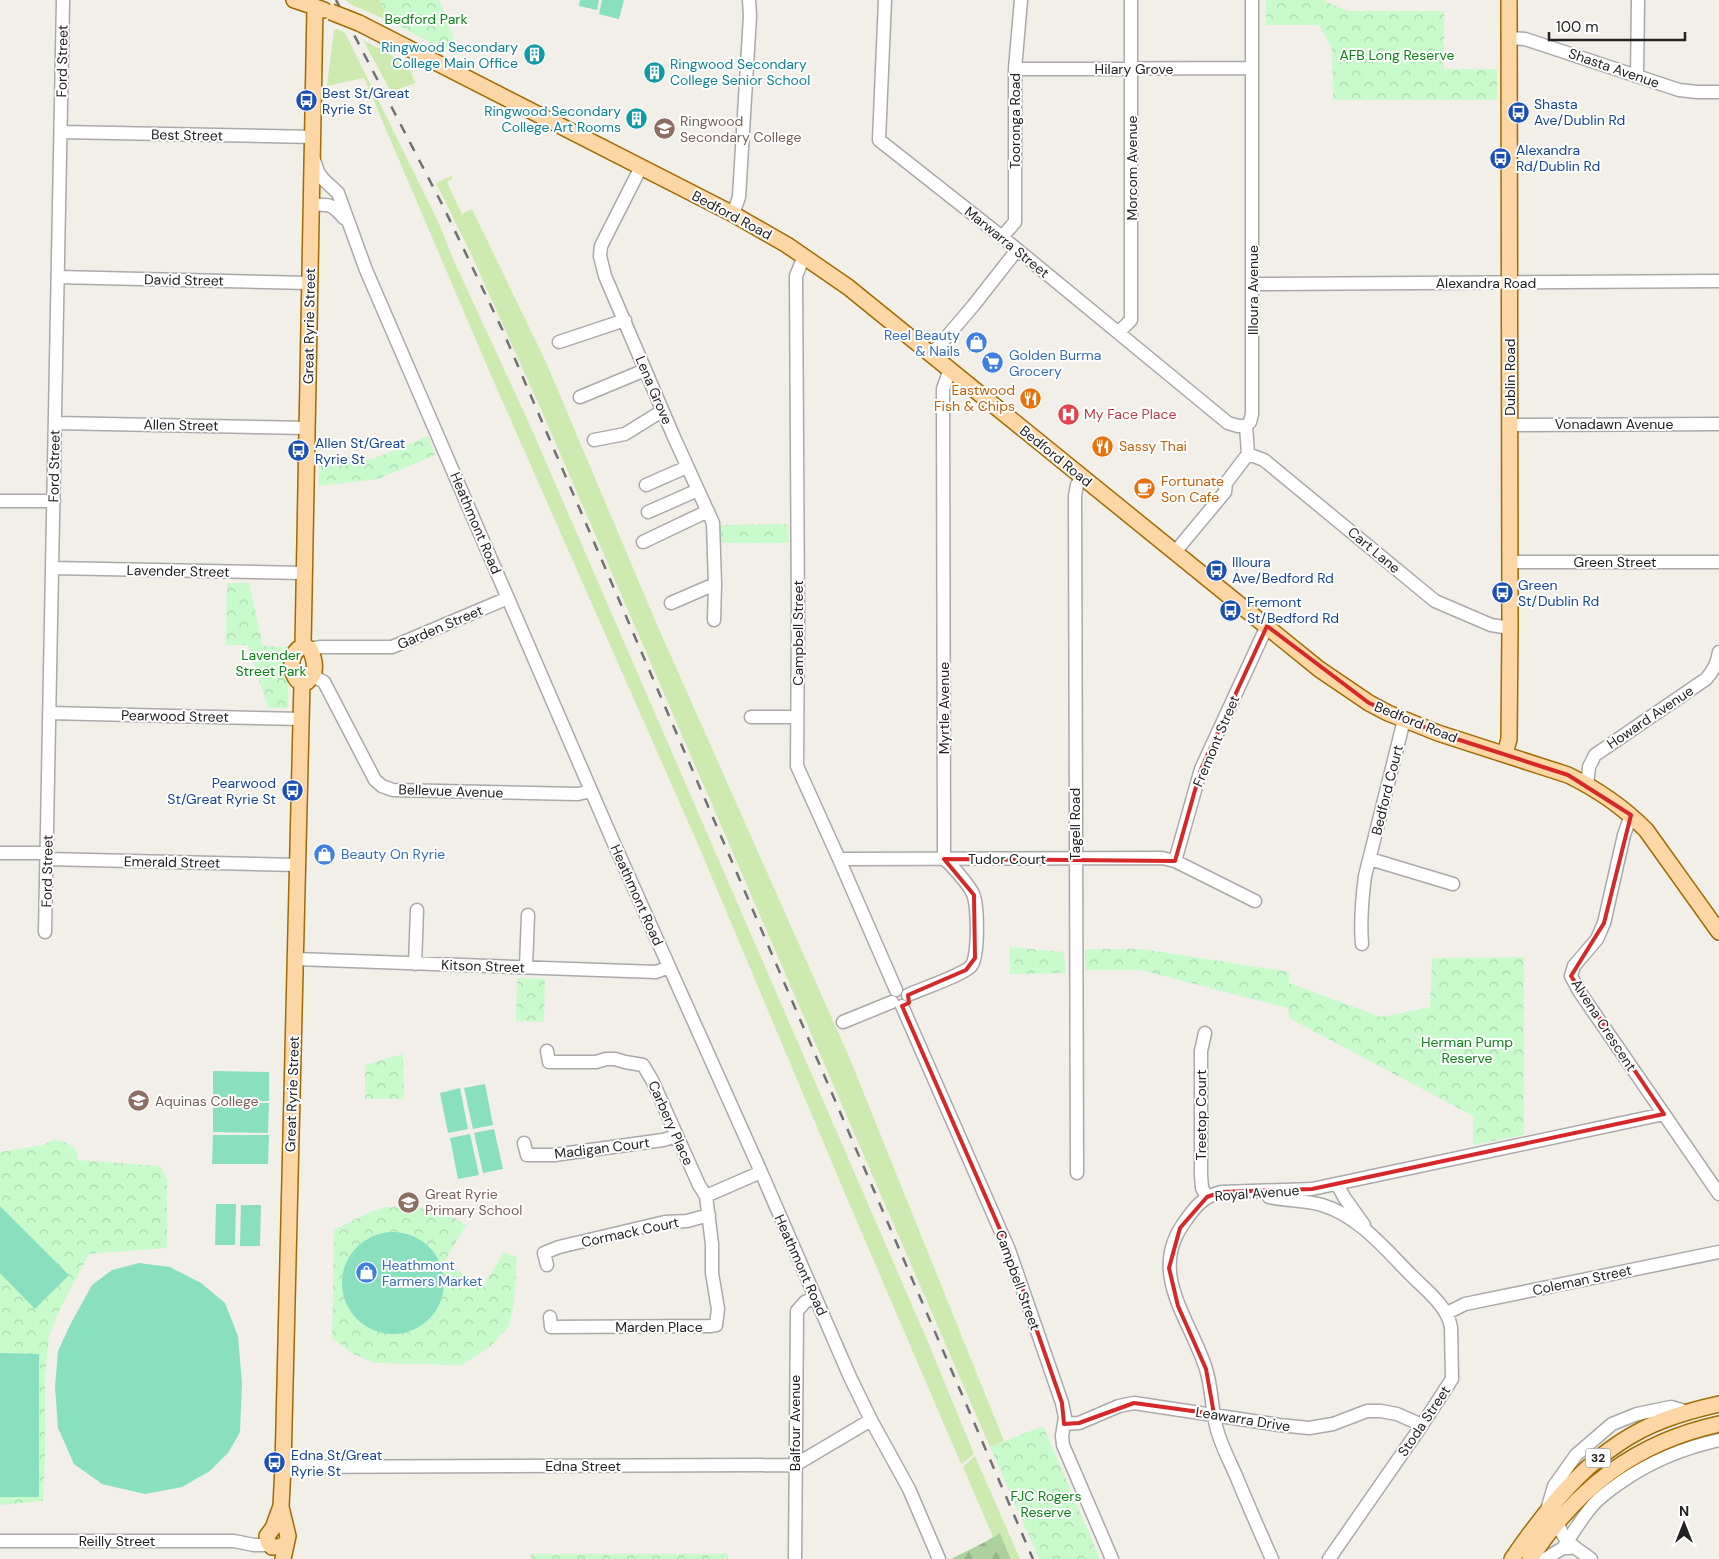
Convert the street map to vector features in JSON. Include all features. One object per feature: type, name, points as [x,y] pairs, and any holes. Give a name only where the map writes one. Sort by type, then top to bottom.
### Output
[{"type":"main road","name":"Bedford Road","points":[[294,0],[316,6],[359,23],[733,214],[804,256],[848,287],[950,368],[1319,669],[1369,703],[1404,720],[1568,775],[1588,785],[1632,815],[1657,844],[1719,932]]},
{"type":"main road","name":"Dublin Road","points":[[1505,754],[1509,739],[1510,628],[1509,0]]},
{"type":"main road","name":"Great Ryrie Street","points":[[307,648],[304,573],[316,6]]},
{"type":"main road","points":[[307,648],[315,662],[308,679],[297,680],[294,677],[292,664],[295,652],[307,648]]},
{"type":"main road","name":"Great Ryrie Street","points":[[284,1559],[276,1541],[281,1506],[283,1467],[301,719],[308,679]]},
{"type":"main road","name":"32","points":[[1530,1559],[1552,1516],[1574,1481],[1607,1451],[1663,1420],[1719,1404]]},
{"type":"main road","name":"32","points":[[1512,1559],[1552,1516],[1635,1455],[1676,1436],[1719,1424]]},
{"type":"street","name":"Ford Street","points":[[45,932],[62,132],[63,0]]},
{"type":"street","points":[[733,214],[739,197],[750,16],[749,0]]},
{"type":"street","name":"Marwarra Street","points":[[885,0],[878,140],[1002,237],[1228,423],[1246,426]]},
{"type":"street","name":"Tooronga Road","points":[[1002,237],[1015,222],[1015,69],[1021,0]]},
{"type":"street","name":"Morcom Avenue","points":[[1119,332],[1131,320],[1131,0]]},
{"type":"street","name":"Illoura Avenue","points":[[1248,454],[1246,426],[1250,422],[1252,414],[1252,0]]},
{"type":"street","points":[[1637,76],[1638,0]]},
{"type":"street","name":"Shasta Avenue","points":[[1509,38],[1525,39],[1679,90],[1719,92]]},
{"type":"street","name":"Hilary Grove","points":[[1015,69],[1252,68]]},
{"type":"street","name":"Best Street","points":[[62,132],[313,137]]},
{"type":"street","name":"Heathmont Road","points":[[312,155],[318,172],[338,193],[370,279],[591,791],[815,1297],[871,1420],[909,1489],[940,1559]]},
{"type":"street","name":"Lena Grove","points":[[641,167],[601,246],[600,256],[606,276],[662,410],[713,523],[714,620]]},
{"type":"street","name":"Heathmont Road","points":[[311,205],[330,204],[335,207],[348,224]]},
{"type":"street","points":[[932,354],[1017,250]]},
{"type":"street","name":"Campbell Street","points":[[804,256],[796,276],[797,766],[1009,1250],[1062,1403],[1065,1417],[1062,1436],[1063,1445],[1112,1559]]},
{"type":"street","name":"David Street","points":[[58,277],[310,282]]},
{"type":"street","name":"Alexandra Road","points":[[1253,284],[1719,281]]},
{"type":"street","points":[[559,342],[625,320]]},
{"type":"street","name":"Myrtle Avenue","points":[[944,859],[943,389],[950,368]]},
{"type":"street","points":[[580,397],[646,370]]},
{"type":"street","points":[[594,440],[625,434],[662,410]]},
{"type":"street","name":"Allen Street","points":[[55,423],[307,428]]},
{"type":"street","name":"Vonadawn Avenue","points":[[1509,425],[1719,424]]},
{"type":"street","points":[[1175,552],[1225,492],[1226,483],[1248,454]]},
{"type":"street","name":"Cart Lane","points":[[1248,454],[1264,460],[1435,601],[1491,624],[1510,628]]},
{"type":"street","points":[[646,486],[687,467]]},
{"type":"street","name":"Tagell Road","points":[[1077,1173],[1075,496],[1077,485],[1082,477]]},
{"type":"street","points":[[648,512],[698,490]]},
{"type":"street","points":[[0,501],[54,501]]},
{"type":"street","points":[[643,542],[708,511]]},
{"type":"street","name":"Green Street","points":[[1510,562],[1719,562]]},
{"type":"street","name":"Lavender Street","points":[[53,568],[304,573]]},
{"type":"street","points":[[671,603],[715,584]]},
{"type":"street","name":"Garden Street","points":[[307,648],[392,647],[508,598]]},
{"type":"street","name":"Fremont Street","points":[[1175,861],[1201,769],[1266,626]]},
{"type":"street","name":"Howard Avenue","points":[[1588,785],[1589,767],[1595,755],[1706,679],[1713,672],[1717,664],[1719,652]]},
{"type":"street","name":"Bellevue Avenue","points":[[308,679],[324,682],[375,780],[382,786],[393,790],[578,794],[591,791]]},
{"type":"street","name":"Pearwood Street","points":[[50,713],[301,719]]},
{"type":"street","points":[[751,717],[798,717]]},
{"type":"street","name":"Bedford Court","points":[[1362,944],[1362,895],[1404,720]]},
{"type":"street","name":"Alvena Crescent","points":[[1632,815],[1624,835],[1604,923],[1597,940],[1574,966],[1571,976],[1579,991],[1719,1194]]},
{"type":"street","name":"Emerald Street","points":[[0,853],[297,865]]},
{"type":"street","name":"Tudor Court","points":[[839,859],[1162,858],[1175,861],[1255,901]]},
{"type":"street","points":[[843,1022],[966,970],[971,966],[975,958],[976,905],[974,895],[952,864],[944,859]]},
{"type":"street","points":[[1370,859],[1453,884]]},
{"type":"street","points":[[415,964],[417,910]]},
{"type":"street","points":[[526,967],[528,915]]},
{"type":"street","name":"Kitson Street","points":[[296,960],[656,972],[669,967]]},
{"type":"street","name":"Treetop Court","points":[[1205,1033],[1201,1051],[1201,1176],[1202,1188],[1207,1197]]},
{"type":"street","name":"Carbery Place","points":[[547,1051],[550,1062],[596,1062],[615,1059],[643,1065],[652,1080],[698,1185],[706,1196]]},
{"type":"street","name":"Royal Avenue","points":[[1272,1559],[1219,1438],[1206,1369],[1178,1306],[1171,1283],[1169,1268],[1170,1250],[1180,1228],[1192,1212],[1207,1197],[1221,1192],[1312,1189],[1664,1114]]},
{"type":"street","name":"Madigan Court","points":[[526,1154],[554,1155],[663,1140],[677,1136]]},
{"type":"street","points":[[709,1214],[706,1196],[761,1172]]},
{"type":"street","points":[[1337,1184],[1369,1234]]},
{"type":"street","points":[[1257,1192],[1270,1198],[1322,1205],[1344,1215],[1369,1234],[1447,1313]]},
{"type":"street","name":"Cormack Court","points":[[547,1265],[544,1253],[559,1247],[665,1222],[687,1221],[709,1214]]},
{"type":"street","name":"Marden Place","points":[[551,1327],[716,1325],[718,1309],[712,1273],[709,1214]]},
{"type":"street","name":"Coleman Street","points":[[1447,1313],[1465,1304],[1719,1252]]},
{"type":"street","name":"Balfour Avenue","points":[[795,1559],[797,1311],[805,1302],[815,1297]]},
{"type":"street","name":"Stoda Street","points":[[1329,1559],[1452,1379],[1452,1334],[1450,1319],[1447,1313]]},
{"type":"street","name":"Leawarra Drive","points":[[1064,1424],[1079,1423],[1119,1406],[1134,1403],[1310,1428],[1333,1424],[1368,1412],[1381,1411],[1397,1414],[1422,1425]]},
{"type":"street","points":[[795,1465],[871,1420]]},
{"type":"street","points":[[1545,1559],[1568,1546],[1593,1504],[1602,1495],[1646,1466],[1670,1454],[1697,1444],[1719,1440]]},
{"type":"street","name":"Edna Street","points":[[283,1467],[795,1465]]},
{"type":"street","points":[[1552,1516],[1568,1546],[1591,1559]]},
{"type":"street","name":"Reilly Street","points":[[0,1541],[234,1541],[254,1545],[276,1541]]},
{"type":"highlighted area","points":[[1267,626],[1369,703],[1438,733],[1568,775],[1631,815],[1604,923],[1571,976],[1664,1114],[1312,1189],[1221,1192],[1207,1197],[1180,1228],[1169,1268],[1178,1306],[1206,1369],[1214,1414],[1134,1403],[1079,1423],[1064,1424],[1062,1403],[1009,1250],[902,1006],[909,1003],[908,995],[966,970],[975,958],[974,895],[944,859],[1175,861],[1201,769]]},
{"type":"green space","points":[[346,0],[379,0],[391,22],[348,3]]},
{"type":"green space","name":"Bedford Park","points":[[379,0],[439,0],[452,33],[457,56],[391,22]]},
{"type":"green space","points":[[580,0],[599,0],[597,10],[579,6]]},
{"type":"green space","points":[[602,0],[624,0],[619,19],[599,14]]},
{"type":"green space","name":"AFB Long Reserve","points":[[1266,0],[1322,0],[1347,11],[1444,11],[1444,69],[1497,69],[1497,100],[1333,100],[1332,49],[1319,25],[1266,25]]},
{"type":"green space","points":[[337,29],[345,33],[437,219],[454,261],[529,423],[928,1342],[974,1454],[961,1464],[700,849],[490,373],[364,78],[327,86],[334,30]]},
{"type":"green space","points":[[363,40],[408,64],[415,83],[391,92]]},
{"type":"green space","points":[[451,176],[453,179],[447,182],[462,214],[472,209],[546,362],[655,620],[850,1059],[1004,1441],[990,1447],[543,414],[472,256],[436,183]]},
{"type":"green space","points":[[428,436],[435,455],[378,479],[319,486],[319,465],[373,459]]},
{"type":"green space","points":[[788,524],[789,543],[719,543],[719,525]]},
{"type":"green space","name":"Lavender Street Park","points":[[227,583],[249,583],[263,646],[289,647],[288,708],[268,708],[248,645],[226,645]]},
{"type":"green space","points":[[1010,947],[1064,952],[1065,973],[1010,974]]},
{"type":"green space","name":"Herman Pump Reserve","points":[[1085,949],[1142,949],[1289,972],[1289,983],[1381,1017],[1430,1007],[1432,958],[1524,957],[1524,1135],[1473,1145],[1473,1116],[1289,1018],[1288,1008],[1140,970],[1085,970]]},
{"type":"green space","points":[[517,978],[545,979],[544,1022],[516,1021]]},
{"type":"green space","points":[[403,1054],[404,1099],[365,1099],[365,1065]]},
{"type":"green space","points":[[213,1071],[269,1072],[269,1101],[213,1100]]},
{"type":"green space","points":[[485,1084],[493,1125],[473,1129],[464,1088]]},
{"type":"green space","points":[[460,1088],[468,1129],[448,1133],[440,1093]]},
{"type":"green space","points":[[213,1103],[269,1103],[268,1133],[213,1132]]},
{"type":"green space","points":[[494,1129],[503,1169],[483,1173],[474,1133]]},
{"type":"green space","points":[[470,1134],[479,1175],[458,1179],[450,1138]]},
{"type":"green space","points":[[213,1135],[269,1135],[268,1164],[212,1164]]},
{"type":"green space","points":[[53,1140],[71,1145],[77,1151],[77,1160],[160,1166],[167,1179],[167,1248],[89,1254],[60,1309],[49,1337],[45,1378],[43,1501],[0,1505],[0,1152],[43,1145]]},
{"type":"green space","points":[[216,1204],[236,1204],[235,1245],[215,1245]]},
{"type":"green space","points":[[241,1205],[261,1205],[260,1246],[240,1246]]},
{"type":"green space","points":[[0,1206],[69,1275],[35,1309],[0,1273]]},
{"type":"green space","points":[[386,1207],[439,1209],[466,1225],[444,1262],[483,1286],[504,1252],[517,1257],[514,1303],[509,1326],[490,1347],[461,1365],[375,1363],[353,1354],[332,1338],[334,1230],[370,1212]]},
{"type":"green space","points":[[393,1232],[413,1235],[422,1240],[436,1254],[441,1263],[444,1283],[441,1303],[436,1312],[422,1326],[413,1331],[393,1334],[373,1331],[364,1326],[350,1312],[345,1303],[342,1283],[345,1263],[350,1254],[364,1240],[373,1235]]},
{"type":"green space","points":[[139,1263],[170,1267],[201,1283],[225,1303],[238,1336],[242,1383],[240,1432],[228,1453],[210,1471],[182,1487],[145,1494],[102,1484],[74,1464],[58,1428],[55,1387],[58,1351],[92,1285],[112,1270]]},
{"type":"green space","points":[[0,1353],[39,1354],[39,1497],[0,1497]]},
{"type":"green space","name":"FJC Rogers Reserve","points":[[1043,1426],[1100,1559],[1039,1559],[990,1447]]},
{"type":"green space","points":[[975,1456],[1020,1559],[1011,1559],[1000,1533],[993,1537],[963,1467]]},
{"type":"green space","points":[[1000,1533],[1011,1559],[951,1559],[985,1542]]},
{"type":"green space","points":[[531,1554],[728,1554],[728,1559],[531,1559]]},
{"type":"railway","points":[[336,0],[443,206],[502,329],[1033,1559]]},
{"type":"place","name":"Ringwood Secondary College Main Office","points":[[534,55]]},
{"type":"place","name":"Ringwood Secondary College Senior School","points":[[654,72]]},
{"type":"place","name":"Best St/Great Ryrie St","points":[[306,101]]},
{"type":"place","name":"Shasta Ave/Dublin Rd","points":[[1518,112]]},
{"type":"place","name":"Ringwood Secondary College Art Rooms","points":[[637,119]]},
{"type":"place","name":"Ringwood Secondary College","points":[[664,129]]},
{"type":"place","name":"Alexandra Rd/Dublin Rd","points":[[1500,158]]},
{"type":"place","name":"Reel Beauty & Nails","points":[[976,343]]},
{"type":"place","name":"Golden Burma Grocery","points":[[993,363]]},
{"type":"place","name":"Eastwood Fish & Chips","points":[[1031,398]]},
{"type":"place","name":"My Face Place","points":[[1068,414]]},
{"type":"place","name":"Sassy Thai","points":[[1103,446]]},
{"type":"place","name":"Allen St/Great Ryrie St","points":[[299,451]]},
{"type":"place","name":"Fortunate Son Cafe","points":[[1145,489]]},
{"type":"place","name":"Illoura Ave/Bedford Rd","points":[[1216,570]]},
{"type":"place","name":"Green St/Dublin Rd","points":[[1502,593]]},
{"type":"place","name":"Fremont St/Bedford Rd","points":[[1231,610]]},
{"type":"place","name":"Pearwood St/Great Ryrie St","points":[[292,791]]},
{"type":"place","name":"Beauty On Ryrie","points":[[325,854]]},
{"type":"place","name":"Aquinas College","points":[[139,1101]]},
{"type":"place","name":"Great Ryrie Primary School","points":[[409,1202]]},
{"type":"place","name":"Heathmont Farmers Market","points":[[366,1273]]},
{"type":"place","name":"Edna St/Great Ryrie St","points":[[275,1463]]}]
